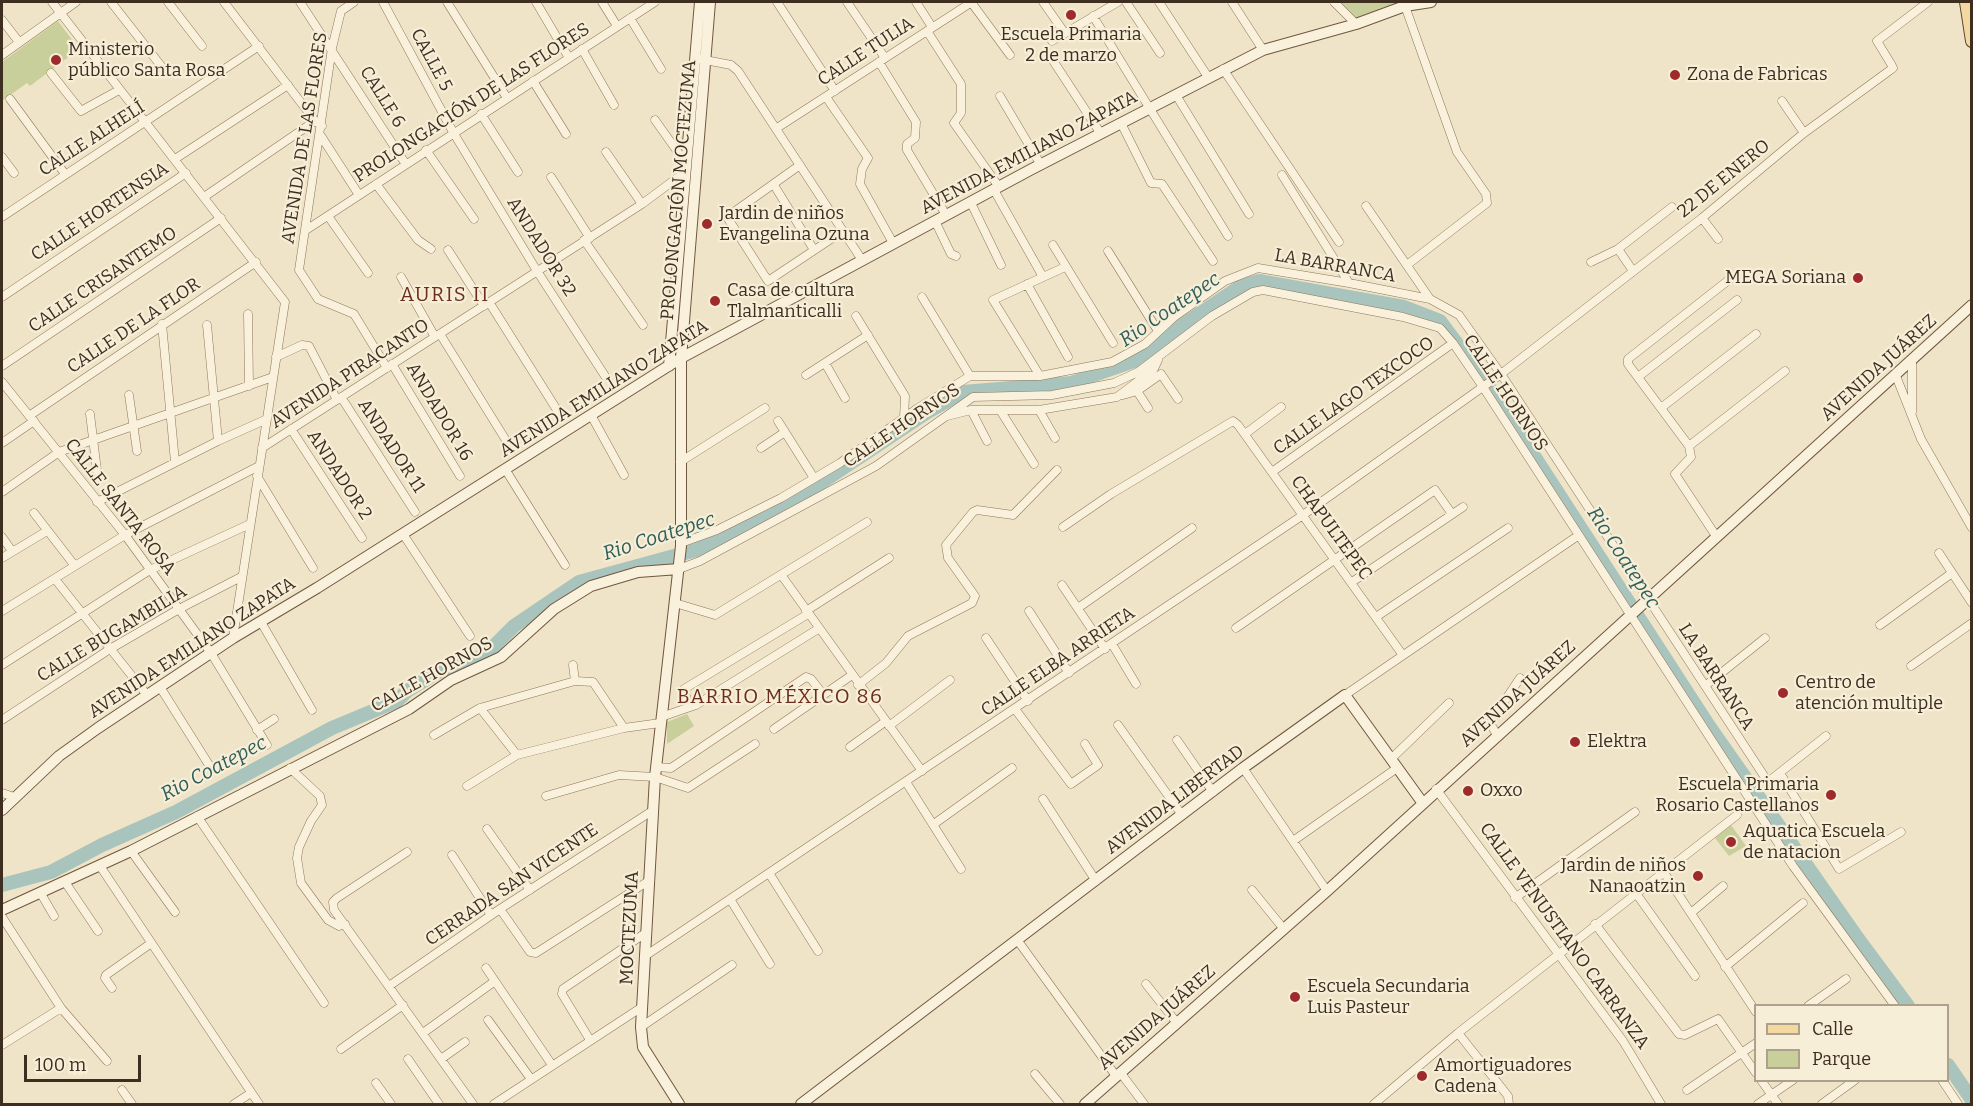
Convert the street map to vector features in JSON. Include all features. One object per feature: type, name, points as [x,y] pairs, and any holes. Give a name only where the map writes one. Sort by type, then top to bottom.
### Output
[{"type":"main road","points":[[1966,2],[1971,41]]},
{"type":"street","points":[[52,2],[285,302],[241,577],[234,638]]},
{"type":"street","points":[[2,55],[19,42],[40,32],[61,12],[76,2]]},
{"type":"street","points":[[111,2],[165,71]]},
{"type":"street","points":[[168,2],[202,46]]},
{"type":"street","points":[[204,196],[319,124],[224,2]]},
{"type":"street","name":"CALLE 6","points":[[300,2],[405,163]]},
{"type":"street","name":"AVENIDA DE LAS FLORES","points":[[299,270],[321,136],[319,124],[332,48],[341,11],[354,2]]},
{"type":"street","name":"CALLE 5","points":[[383,2],[453,132]]},
{"type":"street","points":[[447,2],[507,98]]},
{"type":"street","points":[[536,2],[569,58]]},
{"type":"street","points":[[602,2],[617,26]]},
{"type":"street","name":"PROLONGACIÓN DE LAS FLORES","points":[[306,230],[405,163],[655,2]]},
{"type":"street","name":"PROLONGACIÓN MOCTEZUMA","points":[[700,2],[701,59]]},
{"type":"street","name":"PROLONGACIÓN MOCTEZUMA","points":[[669,366],[701,59],[710,2]]},
{"type":"street","points":[[777,2],[835,91]]},
{"type":"street","points":[[848,2],[916,122],[915,138],[907,144],[907,150],[946,215]]},
{"type":"street","points":[[916,2],[961,84],[961,113],[954,123],[996,188],[1043,277]]},
{"type":"street","points":[[971,2],[1010,55]]},
{"type":"street","name":"CALLE TULIA","points":[[777,128],[971,2]]},
{"type":"street","points":[[1043,2],[1064,32]]},
{"type":"street","points":[[1052,41],[1118,2]]},
{"type":"street","points":[[1126,2],[1160,53]]},
{"type":"street","points":[[1159,2],[1208,78]]},
{"type":"street","points":[[1232,2],[1263,50]]},
{"type":"street","points":[[1334,2],[1356,24]]},
{"type":"street","name":"AVENIDA EMILIANO ZAPATA","points":[[2,810],[59,756],[147,695],[681,358],[996,188],[1263,50],[1356,24],[1405,6],[1431,2]]},
{"type":"street","name":"22 DE ENERO","points":[[1484,386],[1702,218],[1804,133],[1893,68],[1877,40],[1928,2]]},
{"type":"street","points":[[1405,6],[1457,152],[1486,194],[1487,203],[1407,264]]},
{"type":"street","points":[[1093,16],[1228,236]]},
{"type":"street","points":[[630,18],[661,69]]},
{"type":"street","points":[[2,20],[19,42]]},
{"type":"street","name":"CALLE ALHELÍ","points":[[2,217],[259,46]]},
{"type":"street","points":[[582,49],[614,105]]},
{"type":"street","points":[[701,59],[731,65],[777,128],[862,260]]},
{"type":"street","points":[[1052,59],[1101,134]]},
{"type":"street","points":[[1223,69],[1339,242]]},
{"type":"street","points":[[51,73],[81,111],[119,90]]},
{"type":"street","points":[[533,81],[566,134]]},
{"type":"street","name":"CALLE HORTENSIA","points":[[174,159],[288,85]]},
{"type":"street","points":[[1176,95],[1250,214]]},
{"type":"street","points":[[1000,96],[1041,165]]},
{"type":"street","points":[[825,97],[868,158],[862,169],[860,184],[893,243]]},
{"type":"street","points":[[10,99],[65,174]]},
{"type":"street","points":[[1782,100],[1804,133]]},
{"type":"street","points":[[481,114],[518,172]]},
{"type":"street","points":[[655,120],[690,169]]},
{"type":"street","points":[[1121,123],[1151,183],[1162,184],[1213,261]]},
{"type":"street","name":"ANDADOR 32","points":[[453,132],[537,271],[605,376]]},
{"type":"street","points":[[321,136],[359,195]]},
{"type":"street","points":[[426,150],[474,219]]},
{"type":"street","points":[[606,152],[642,204]]},
{"type":"street","points":[[2,157],[14,173]]},
{"type":"street","points":[[801,165],[727,216],[768,281],[843,231]]},
{"type":"street","name":"PROLONGACIÓN MOCTEZUMA","points":[[652,811],[660,720],[680,567],[681,358],[690,169]]},
{"type":"street","name":"AVENIDA PIRACANTO","points":[[262,448],[642,204],[690,169]]},
{"type":"street","name":"CALLE HORTENSIA","points":[[2,297],[186,173]]},
{"type":"street","points":[[1282,175],[1349,283]]},
{"type":"street","points":[[551,177],[587,239],[643,325]]},
{"type":"street","points":[[376,184],[418,240],[431,249]]},
{"type":"street","points":[[774,185],[814,250]]},
{"type":"street","points":[[970,203],[1001,265]]},
{"type":"street","points":[[1366,206],[1431,298]]},
{"type":"street","points":[[1591,262],[1618,249],[1672,207]]},
{"type":"street","points":[[328,216],[368,273]]},
{"type":"street","name":"CALLE CRISANTEMO","points":[[2,366],[221,218]]},
{"type":"street","points":[[1702,218],[1718,239]]},
{"type":"street","points":[[935,221],[951,254],[956,256]]},
{"type":"street","points":[[1053,245],[1113,343]]},
{"type":"street","points":[[1618,249],[1633,271]]},
{"type":"street","points":[[448,250],[487,304],[557,410]]},
{"type":"street","points":[[1108,251],[1158,331]]},
{"type":"street","name":"CALLE DE LA FLOR","points":[[2,443],[32,418],[162,324],[256,262]]},
{"type":"street","points":[[1040,376],[993,300],[1065,267]]},
{"type":"street","name":"LA BARRANCA","points":[[970,376],[1040,376],[1112,362],[1145,344],[1158,331],[1225,281],[1258,268],[1431,298],[1459,315],[1500,374],[1645,602],[1705,686],[1768,782],[1780,773]]},
{"type":"street","name":"ANDADOR 16","points":[[299,270],[318,299],[354,314],[460,476]]},
{"type":"street","points":[[400,277],[507,442]]},
{"type":"street","points":[[1716,536],[1675,474],[1691,457],[1689,446],[1628,364],[1630,355],[1730,279]]},
{"type":"street","points":[[1027,284],[1068,357]]},
{"type":"street","name":"CALLE HORNOS","points":[[2,910],[100,866],[409,709],[451,680],[501,657],[554,609],[591,586],[638,572],[680,567],[700,561],[876,466],[972,397],[1052,395],[1114,383],[1158,359],[1212,316],[1242,296],[1263,290],[1403,316],[1440,328],[1484,386],[1792,866],[1893,1004]]},
{"type":"street","points":[[681,544],[717,530],[814,478],[868,445],[904,418],[970,376],[922,297]]},
{"type":"street","points":[[1638,377],[1737,300]]},
{"type":"street","name":"AVENIDA JUÁREZ","points":[[1085,1104],[1327,891],[1436,789],[1896,376],[1971,305]]},
{"type":"street","points":[[248,314],[249,386]]},
{"type":"street","points":[[856,316],[905,396],[904,418]]},
{"type":"street","points":[[162,324],[175,462]]},
{"type":"street","points":[[207,325],[218,441]]},
{"type":"street","points":[[1661,408],[1756,334]]},
{"type":"street","points":[[806,375],[868,335]]},
{"type":"street","name":"CALLE LAGO TEXCOCO","points":[[1272,472],[1453,343]]},
{"type":"street","name":"ANDADOR 11","points":[[276,357],[302,345],[309,346],[339,399],[416,512]]},
{"type":"street","points":[[1117,397],[1154,369],[1158,359]]},
{"type":"street","points":[[1912,361],[1912,417]]},
{"type":"street","points":[[825,363],[844,398]]},
{"type":"street","points":[[1689,446],[1785,371]]},
{"type":"street","points":[[943,417],[971,410],[1039,410],[1117,397],[1137,391],[1161,374],[1178,399]]},
{"type":"street","points":[[1896,376],[1921,439],[1971,528]]},
{"type":"street","points":[[2,492],[59,452],[273,377]]},
{"type":"street","name":"CALLE SANTA ROSA","points":[[2,384],[125,535],[211,653],[267,745]]},
{"type":"street","name":"CALLE ELBA ARRIETA","points":[[645,956],[1303,515],[1484,386]]},
{"type":"street","points":[[1137,391],[1148,408]]},
{"type":"street","points":[[129,395],[137,451]]},
{"type":"street","points":[[1245,434],[1281,407]]},
{"type":"street","points":[[680,462],[765,408]]},
{"type":"street","points":[[971,410],[987,441]]},
{"type":"street","points":[[1000,410],[1034,464]]},
{"type":"street","points":[[1039,410],[1055,438]]},
{"type":"street","points":[[90,414],[97,471]]},
{"type":"street","points":[[591,415],[624,475]]},
{"type":"street","points":[[98,502],[175,462],[267,419]]},
{"type":"street","points":[[778,421],[814,478]]},
{"type":"street","name":"CHAPULTEPEC","points":[[1063,527],[1111,494],[1233,421],[1245,434],[1402,654]]},
{"type":"street","name":"ANDADOR 2","points":[[291,429],[362,538]]},
{"type":"street","points":[[761,448],[785,432]]},
{"type":"street","points":[[2,611],[125,535],[259,466]]},
{"type":"street","points":[[505,469],[565,566]]},
{"type":"street","points":[[858,685],[886,663],[908,636],[972,603],[975,596],[948,558],[946,545],[973,512],[977,510],[1013,515],[1058,470]]},
{"type":"street","points":[[257,476],[313,568]]},
{"type":"street","points":[[1236,628],[1435,490],[1452,514]]},
{"type":"street","points":[[1352,582],[1463,507]]},
{"type":"street","points":[[34,513],[75,566]]},
{"type":"street","points":[[675,603],[715,615],[783,576],[867,522]]},
{"type":"street","points":[[2,665],[150,570],[250,524]]},
{"type":"street","points":[[1078,608],[1192,528]]},
{"type":"street","points":[[1376,616],[1508,528]]},
{"type":"street","points":[[2,558],[47,531]]},
{"type":"street","points":[[404,534],[470,636]]},
{"type":"street","name":"AVENIDA LIBERTAD","points":[[801,1104],[1243,768],[1402,654],[1579,535]]},
{"type":"street","points":[[2,537],[12,551]]},
{"type":"street","points":[[1940,553],[1971,603]]},
{"type":"street","points":[[688,707],[684,689],[889,558]]},
{"type":"street","points":[[1880,625],[1952,573]]},
{"type":"street","points":[[783,576],[818,629],[922,771]]},
{"type":"street","name":"CALLE BUGAMBILIA","points":[[2,720],[110,649],[179,609],[241,577]]},
{"type":"street","points":[[56,579],[147,695]]},
{"type":"street","points":[[1062,585],[1105,649]]},
{"type":"street","points":[[1029,611],[1069,673]]},
{"type":"street","points":[[261,621],[312,710]]},
{"type":"street","points":[[1911,666],[1971,623]]},
{"type":"street","points":[[467,786],[517,755],[660,720],[688,707],[818,629]]},
{"type":"street","points":[[986,638],[1028,700]]},
{"type":"street","points":[[1705,686],[1765,638]]},
{"type":"street","points":[[1112,644],[1136,684]]},
{"type":"street","points":[[573,665],[575,681]]},
{"type":"street","points":[[774,729],[852,675]]},
{"type":"street","points":[[546,796],[620,775],[656,772],[671,768],[806,677],[811,679],[819,689]]},
{"type":"street","points":[[1497,735],[1490,723],[1520,678]]},
{"type":"street","points":[[850,747],[950,680]]},
{"type":"street","points":[[434,735],[480,708],[575,681],[593,682],[624,728]]},
{"type":"street","points":[[160,687],[209,765]]},
{"type":"street","points":[[1345,695],[1422,802]]},
{"type":"street","points":[[1390,759],[1449,703]]},
{"type":"street","points":[[480,708],[517,755]]},
{"type":"street","points":[[1015,709],[1071,784],[1098,765],[1085,744]]},
{"type":"street","points":[[257,730],[274,719]]},
{"type":"street","points":[[1118,725],[1182,815]]},
{"type":"street","points":[[1826,736],[1780,773],[1833,864],[1839,869],[1901,832]]},
{"type":"street","points":[[1177,740],[1213,792]]},
{"type":"street","points":[[656,772],[688,788],[755,744]]},
{"type":"street","points":[[290,768],[320,796],[322,805],[311,821],[299,847],[297,858],[301,883],[328,920],[339,926],[345,924]]},
{"type":"street","points":[[934,824],[1012,768]]},
{"type":"street","points":[[1243,768],[1327,891]]},
{"type":"street","points":[[1293,841],[1397,768]]},
{"type":"street","points":[[906,782],[961,868]]},
{"type":"street","name":"CALLE VENUSTIANO CARRANZA","points":[[1436,789],[1623,1041],[1661,1104]]},
{"type":"street","points":[[2,793],[15,797]]},
{"type":"street","points":[[1043,799],[1096,881]]},
{"type":"street","name":"MOCTEZUMA","points":[[652,811],[641,1027],[643,1047],[680,1104]]},
{"type":"street","name":"CERRADA SAN VICENTE","points":[[389,986],[500,909],[652,811]]},
{"type":"street","points":[[1515,898],[1635,812]]},
{"type":"street","points":[[1374,1104],[1458,1033],[1635,892],[1737,815]]},
{"type":"street","points":[[197,816],[324,1003]]},
{"type":"street","points":[[488,829],[530,890]]},
{"type":"street","points":[[131,850],[175,912]]},
{"type":"street","points":[[407,852],[337,898],[333,902],[334,910],[473,1104]]},
{"type":"street","points":[[452,855],[491,915]]},
{"type":"street","points":[[100,866],[259,1104]]},
{"type":"street","points":[[1663,871],[1754,1010]]},
{"type":"street","points":[[770,873],[818,951]]},
{"type":"street","points":[[500,909],[530,952],[536,953],[650,880]]},
{"type":"street","points":[[65,882],[98,931]]},
{"type":"street","points":[[1691,913],[1723,886]]},
{"type":"street","points":[[1252,890],[1283,928]]},
{"type":"street","points":[[40,892],[54,916]]},
{"type":"street","points":[[1635,892],[1695,976]]},
{"type":"street","points":[[730,899],[770,964]]},
{"type":"street","points":[[1725,967],[1803,903]]},
{"type":"street","points":[[2,917],[61,1008],[107,1061]]},
{"type":"street","points":[[1595,924],[1679,1034],[1685,1035],[1715,1019],[1720,1020],[1754,1072]]},
{"type":"street","points":[[590,1040],[562,993],[562,989],[647,932]]},
{"type":"street","points":[[1018,941],[1118,1074],[1144,1104]]},
{"type":"street","points":[[112,988],[105,978],[106,975],[150,944]]},
{"type":"street","points":[[641,1027],[732,965]]},
{"type":"street","points":[[486,968],[552,1065]]},
{"type":"street","points":[[1809,1004],[1846,979]]},
{"type":"street","points":[[423,1033],[495,981]]},
{"type":"street","points":[[1146,984],[1177,1023]]},
{"type":"street","points":[[341,1049],[403,1005]]},
{"type":"street","points":[[494,1104],[642,1007]]},
{"type":"street","points":[[2,1045],[61,1008]]},
{"type":"street","points":[[488,1020],[531,1079]]},
{"type":"street","points":[[1458,1033],[1508,1096],[1509,1104]]},
{"type":"street","points":[[441,1059],[465,1042]]},
{"type":"street","points":[[1687,1090],[1754,1043]]},
{"type":"street","points":[[408,1059],[439,1104]]},
{"type":"street","points":[[1035,1074],[1060,1104]]},
{"type":"street","points":[[1762,1082],[1778,1104]]},
{"type":"street","points":[[1758,1104],[1790,1082]]},
{"type":"street","points":[[1822,1104],[1852,1082]]},
{"type":"street","points":[[1943,1082],[1958,1104]]},
{"type":"street","points":[[376,1083],[391,1104]]},
{"type":"street","points":[[122,1090],[132,1104]]},
{"type":"street","points":[[234,1104],[251,1093]]},
{"type":"green space","points":[[1336,2],[1425,2],[1353,20]]},
{"type":"green space","points":[[58,21],[79,49],[30,86],[27,83],[2,101],[2,62]]},
{"type":"green space","points":[[687,714],[694,726],[667,744],[667,722]]},
{"type":"green space","name":"Aquatica Escuela de natacion","points":[[1731,825],[1746,846],[1729,856],[1715,838]]},
{"type":"waterway","name":"Rio Coatepec","points":[[2,885],[51,872],[102,845],[176,812],[332,728],[397,701],[407,691],[441,670],[484,656],[514,626],[579,582],[696,550],[771,516],[926,413],[963,392],[1071,383],[1140,359],[1178,328],[1241,286],[1259,281],[1404,307],[1440,321],[1492,391],[1709,726],[1907,1004]]},
{"type":"waterway","name":"Rio Coatepec","points":[[1949,1066],[1972,1100]]},
{"type":"place","name":"Escuela Primaria 2 de marzo","points":[[1071,15]]},
{"type":"place","name":"Ministerio público Santa Rosa","points":[[56,60]]},
{"type":"place","name":"Zona de Fabricas","points":[[1675,75]]},
{"type":"place","name":"Jardin de niños Evangelina Ozuna","points":[[707,224]]},
{"type":"place","name":"MEGA Soriana","points":[[1858,278]]},
{"type":"place","name":"Casa de cultura Tlalmanticalli","points":[[715,301]]},
{"type":"place","name":"Centro de atención multiple","points":[[1783,693]]},
{"type":"place","name":"Elektra","points":[[1575,742]]},
{"type":"place","name":"Oxxo","points":[[1468,791]]},
{"type":"place","name":"Escuela Primaria Rosario Castellanos","points":[[1831,795]]},
{"type":"place","name":"Aquatica Escuela de natacion","points":[[1731,842]]},
{"type":"place","name":"Jardin de niños Nanaoatzin","points":[[1698,876]]},
{"type":"place","name":"Escuela Secundaria Luis Pasteur","points":[[1295,997]]},
{"type":"place","name":"Amortiguadores Cadena","points":[[1422,1076]]},
{"type":"district","name":"AURIS II","points":[[445,295]]},
{"type":"district","name":"BARRIO MÉXICO 86","points":[[780,697]]}]
